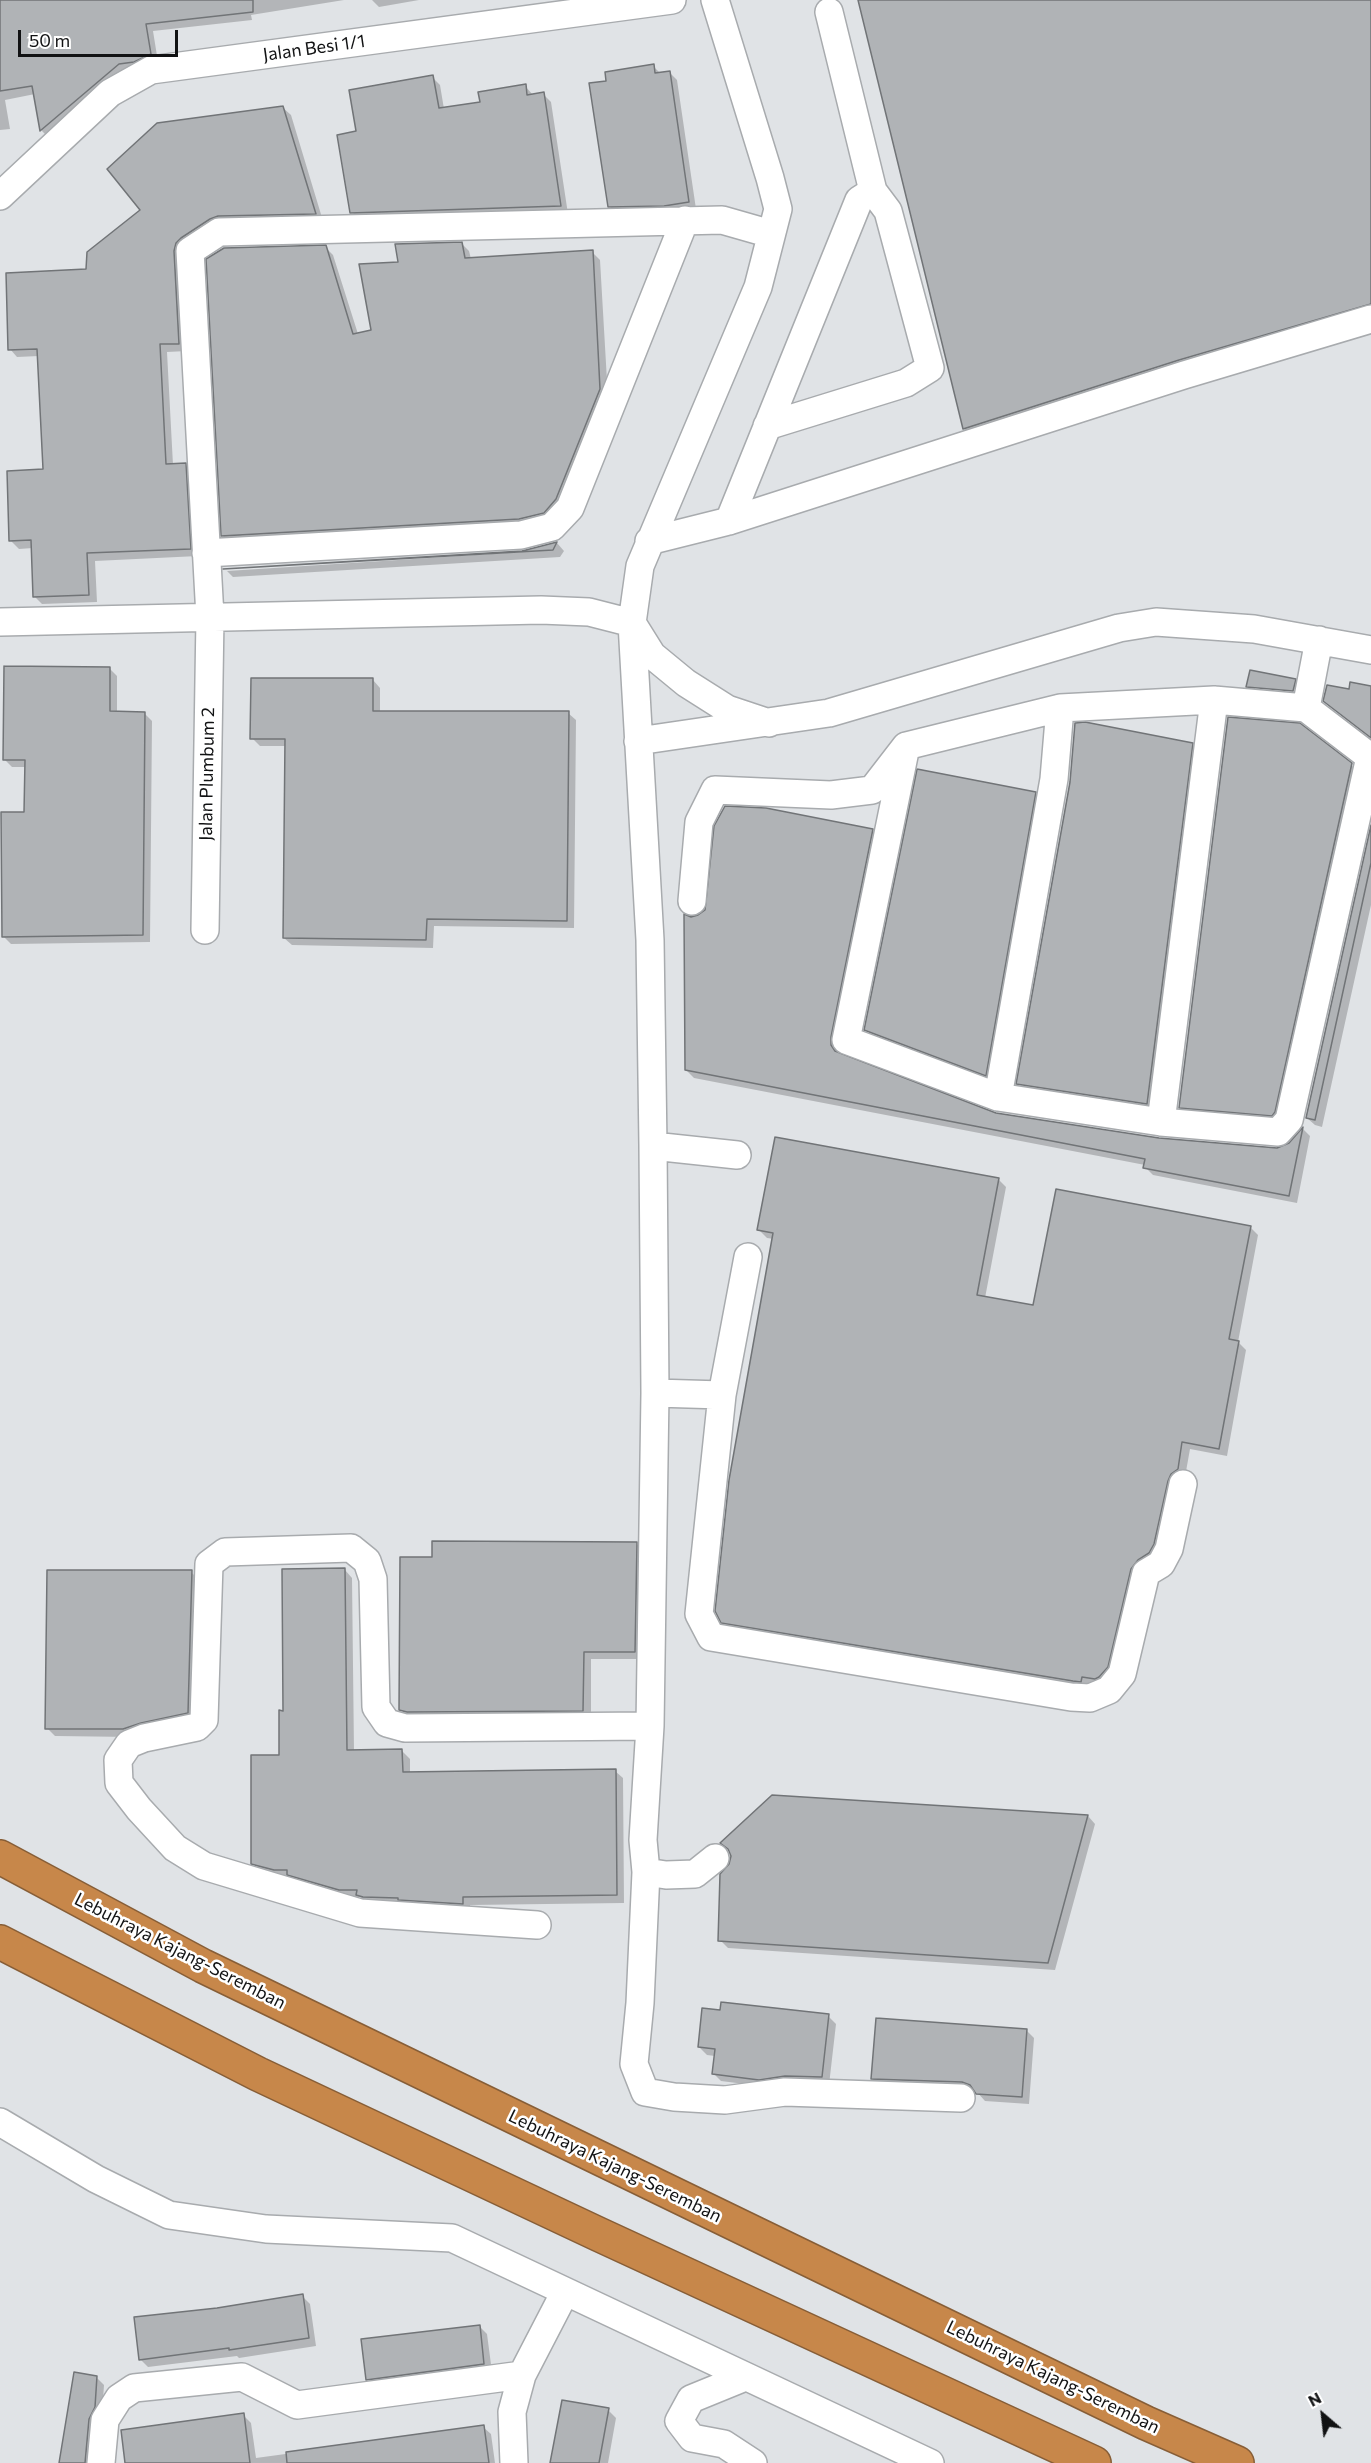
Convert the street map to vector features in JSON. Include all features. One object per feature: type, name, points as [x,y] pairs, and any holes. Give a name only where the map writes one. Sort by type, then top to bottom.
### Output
[{"type":"highway","name":"Lebuhraya Kajang-Seremban","points":[[0,1857],[214,1971],[1146,2423],[1237,2463]]},
{"type":"highway","points":[[0,1942],[258,2074],[1094,2463]]},
{"type":"street","name":"Jalan Besi 1/1","points":[[0,196],[110,93],[151,70],[508,11],[672,0]]},
{"type":"street","points":[[715,0],[771,178],[778,209],[758,287],[640,566],[632,623],[650,940],[654,1146],[650,1726],[644,1840],[646,1872],[634,2064],[645,2092],[674,2097],[725,2100],[785,2092],[962,2098]]},
{"type":"street","points":[[767,426],[906,383],[930,368],[888,211],[873,191],[829,12]]},
{"type":"street","points":[[729,521],[859,201],[873,191]]},
{"type":"street","points":[[206,554],[521,534],[552,527],[570,508],[685,220],[722,220],[771,234]]},
{"type":"street","name":"Jalan Plumbum 2","points":[[205,930],[210,617],[190,251],[219,232],[685,220]]},
{"type":"street","points":[[649,541],[729,521],[1184,375],[1371,319]]},
{"type":"street","points":[[0,622],[541,610],[589,612],[632,623],[652,655],[686,683],[727,709],[769,723]]},
{"type":"street","points":[[638,741],[829,713],[1119,628],[1156,622],[1254,628],[1371,650]]},
{"type":"street","points":[[1306,708],[1319,640]]},
{"type":"street","points":[[1161,1122],[1214,700]]},
{"type":"street","points":[[692,901],[699,822],[715,790],[831,795],[872,790],[906,746],[1060,708],[1214,700],[1306,708],[1370,757],[1289,1120],[1278,1132],[1161,1122],[998,1097],[846,1040],[906,746]]},
{"type":"street","points":[[998,1097],[1054,779],[1060,708]]},
{"type":"street","points":[[654,1146],[737,1155]]},
{"type":"street","points":[[748,1257],[722,1395],[699,1614],[711,1637],[1071,1697],[1090,1698],[1109,1690],[1122,1674],[1146,1573],[1161,1564],[1169,1550],[1183,1484]]},
{"type":"street","points":[[654,1393],[722,1395]]},
{"type":"street","points":[[537,1924],[360,1913],[204,1866],[176,1848],[139,1809],[118,1783],[118,1760],[129,1744],[144,1738],[197,1727],[204,1720],[209,1564],[225,1552],[351,1548],[367,1561],[373,1579],[376,1707],[387,1723],[405,1728],[650,1726]]},
{"type":"street","points":[[646,1872],[666,1875],[695,1874],[715,1858]]},
{"type":"street","points":[[0,2122],[96,2179],[169,2215],[266,2229],[452,2238],[930,2463]]},
{"type":"street","points":[[514,2463],[512,2412],[522,2375],[565,2292]]},
{"type":"street","points":[[101,2463],[105,2420],[118,2398],[134,2388],[242,2377],[297,2405],[522,2375]]},
{"type":"street","points":[[745,2377],[690,2399],[678,2421],[692,2438],[724,2444],[753,2463]]},
{"type":"building","points":[[0,0],[253,0],[253,12],[146,24],[151,54],[134,62],[119,64],[40,131],[32,86],[0,91]]},
{"type":"building","points":[[858,0],[1371,0],[1371,304],[1179,360],[963,429]]},
{"type":"building","points":[[654,64],[655,73],[670,71],[689,202],[664,206],[608,207],[589,83],[606,81],[605,72]]},
{"type":"building","points":[[433,75],[439,108],[480,102],[478,92],[526,84],[527,95],[544,92],[561,206],[350,213],[337,135],[356,131],[349,90]]},
{"type":"building","points":[[283,106],[316,214],[218,216],[181,238],[176,243],[174,251],[179,344],[160,344],[166,464],[186,463],[191,549],[87,553],[89,595],[33,597],[31,540],[9,541],[7,471],[43,469],[37,349],[8,350],[6,273],[86,269],[87,252],[140,210],[107,169],[157,123]]},
{"type":"building","points":[[462,242],[465,258],[593,250],[600,389],[556,499],[544,513],[519,519],[221,536],[206,259],[224,248],[326,245],[353,334],[371,330],[359,264],[398,262],[395,244]]},
{"type":"building","points":[[557,542],[553,550],[223,569],[522,551]]},
{"type":"building","points":[[4,666],[110,667],[110,711],[145,712],[143,935],[2,937],[1,812],[24,812],[25,760],[3,760]]},
{"type":"building","points":[[1250,670],[1296,679],[1293,691],[1246,687]]},
{"type":"building","points":[[251,678],[373,678],[373,711],[569,711],[567,921],[427,919],[426,940],[283,938],[285,739],[250,739]]},
{"type":"building","points":[[1350,682],[1371,686],[1371,738],[1323,701],[1327,685],[1349,689]]},
{"type":"building","points":[[1228,717],[1300,723],[1352,763],[1275,1112],[1272,1116],[1179,1108]]},
{"type":"building","points":[[1085,722],[1193,743],[1147,1104],[1016,1084],[1070,782],[1075,723]]},
{"type":"building","points":[[917,769],[1036,792],[986,1076],[864,1030]]},
{"type":"building","points":[[725,806],[766,808],[873,829],[831,1037],[831,1045],[835,1051],[996,1113],[1159,1138],[1277,1148],[1289,1143],[1303,1127],[1289,1196],[1143,1168],[1145,1159],[685,1070],[684,914],[691,917],[705,910],[714,826]]},
{"type":"building","points":[[1371,825],[1371,863],[1315,1120],[1306,1118]]},
{"type":"building","points":[[775,1137],[999,1178],[977,1295],[1033,1305],[1056,1189],[1251,1226],[1229,1339],[1239,1341],[1219,1449],[1182,1442],[1178,1469],[1171,1474],[1168,1481],[1154,1544],[1149,1553],[1138,1560],[1131,1569],[1108,1667],[1099,1677],[1095,1679],[1082,1677],[1081,1682],[1073,1681],[721,1623],[715,1611],[729,1480],[773,1233],[757,1230]]},
{"type":"building","points":[[432,1541],[637,1542],[635,1652],[584,1652],[583,1711],[407,1712],[399,1710],[400,1557],[432,1557]]},
{"type":"building","points":[[345,1568],[347,1750],[402,1749],[403,1772],[616,1769],[617,1895],[463,1897],[463,1904],[398,1900],[398,1898],[363,1897],[356,1895],[357,1890],[339,1890],[287,1875],[287,1870],[274,1870],[251,1864],[251,1755],[279,1755],[279,1710],[283,1711],[282,1569]]},
{"type":"building","points":[[47,1570],[192,1570],[188,1713],[123,1729],[45,1729]]},
{"type":"building","points":[[772,1795],[1088,1815],[1048,1963],[718,1941],[720,1874],[729,1864],[731,1856],[728,1849],[720,1843]]},
{"type":"building","points":[[721,2002],[829,2014],[822,2077],[785,2076],[759,2080],[712,2074],[715,2049],[698,2047],[702,2008],[720,2010]]},
{"type":"building","points":[[876,2018],[1027,2029],[1022,2097],[976,2094],[970,2085],[962,2082],[871,2079]]},
{"type":"building","points":[[303,2294],[309,2338],[139,2360],[134,2317],[217,2308]]},
{"type":"building","points":[[480,2325],[484,2364],[366,2380],[361,2339]]},
{"type":"building","points":[[74,2372],[97,2376],[95,2407],[89,2419],[85,2463],[59,2463]]},
{"type":"building","points":[[562,2400],[609,2408],[599,2463],[550,2463]]},
{"type":"building","points":[[244,2413],[250,2463],[125,2463],[121,2430]]},
{"type":"building","points":[[484,2425],[489,2463],[287,2463],[286,2452]]}]
